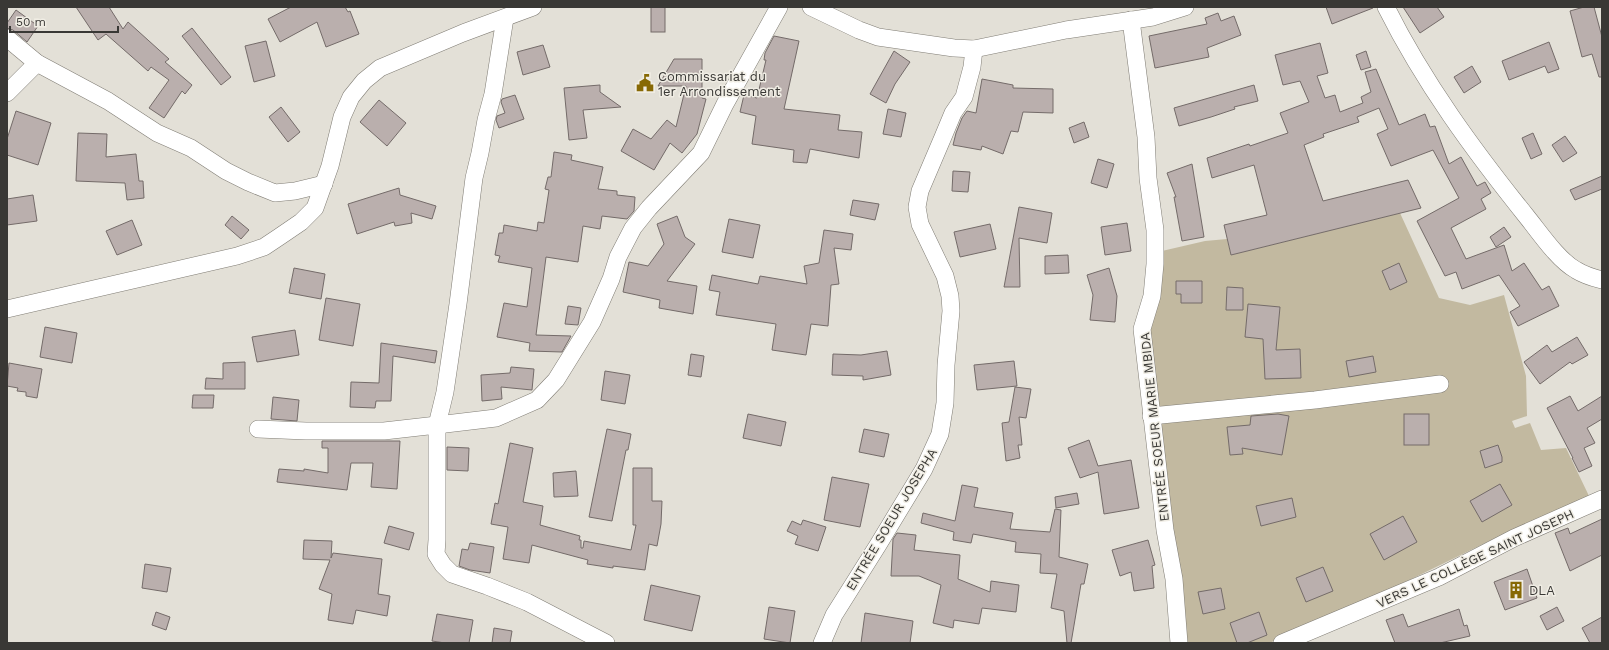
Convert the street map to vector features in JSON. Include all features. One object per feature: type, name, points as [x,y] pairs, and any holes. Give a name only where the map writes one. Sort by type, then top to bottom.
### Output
[{"type":"street","points":[[7,309],[237,256],[264,247],[301,222],[315,208],[324,184],[342,117],[351,97],[364,81],[380,68],[464,33],[533,7]]},
{"type":"street","points":[[258,429],[306,431],[384,430],[437,425],[496,418],[537,400],[556,380],[592,322],[611,279],[618,257],[633,228],[649,208],[701,153],[725,104],[778,7]]},
{"type":"street","points":[[811,7],[859,30],[878,36],[954,48],[974,49],[1066,30],[1153,17],[1185,7]]},
{"type":"street","points":[[1386,7],[1403,42],[1432,88],[1457,126],[1494,176],[1556,252],[1576,270],[1602,280]]},
{"type":"street","points":[[505,18],[494,94],[486,120],[474,178],[445,392],[437,425],[436,554],[443,565],[452,574],[527,602],[606,643]]},
{"type":"street","name":"ENTRÉE SOEUR MARIE MBIDA","points":[[1131,20],[1146,137],[1148,178],[1155,230],[1156,264],[1152,296],[1142,329],[1165,530],[1174,579],[1179,643]]},
{"type":"street","points":[[7,38],[37,63],[108,101],[157,133],[192,148],[226,171],[248,182],[275,193],[295,191],[324,184]]},
{"type":"street","name":"ENTRÉE SOEUR JOSEPHA","points":[[822,643],[834,615],[924,469],[940,434],[945,402],[946,365],[951,311],[950,296],[944,276],[920,224],[917,207],[920,191],[953,113],[964,97],[972,67],[974,49]]},
{"type":"street","points":[[7,93],[37,63]]},
{"type":"street","points":[[1151,416],[1315,400],[1440,384]]},
{"type":"street","name":"VERS LE COLLÈGE SAINT JOSEPH","points":[[1282,643],[1439,577],[1514,538],[1602,499]]},
{"type":"shaded area","points":[[1400,213],[1439,298],[1470,305],[1504,295],[1526,376],[1527,416],[1512,421],[1515,428],[1530,423],[1541,450],[1566,448],[1589,496],[1516,528],[1352,608],[1303,625],[1270,643],[1177,643],[1143,330],[1149,254],[1205,241],[1227,239],[1231,255]]},
{"type":"building","points":[[76,7],[109,7],[123,29],[128,22],[169,59],[165,62],[192,85],[185,94],[182,91],[164,118],[149,108],[169,80],[151,67],[148,71],[106,34],[98,40]]},
{"type":"building","points":[[291,7],[345,7],[348,12],[350,11],[359,34],[326,47],[317,22],[280,42],[268,19]]},
{"type":"building","points":[[651,7],[665,7],[665,32],[651,32]]},
{"type":"building","points":[[1326,7],[1373,7],[1373,8],[1332,24]]},
{"type":"building","points":[[1403,7],[1437,7],[1444,17],[1420,33]]},
{"type":"building","points":[[1584,7],[1594,7],[1602,37],[1602,77],[1599,77],[1592,54],[1582,57],[1570,11]]},
{"type":"building","points":[[16,10],[38,26],[27,42],[13,30],[7,28],[7,23]]},
{"type":"building","points":[[1218,13],[1221,21],[1234,16],[1241,35],[1207,48],[1209,57],[1155,68],[1149,36],[1207,24],[1205,18]]},
{"type":"building","points":[[192,28],[231,77],[221,85],[182,36]]},
{"type":"building","points":[[774,36],[799,41],[784,109],[840,115],[838,130],[862,132],[859,158],[810,149],[807,163],[793,162],[794,150],[752,144],[756,116],[740,112],[744,95],[757,98],[766,60],[764,60],[765,53]]},
{"type":"building","points":[[266,41],[275,76],[254,82],[245,46]]},
{"type":"building","points":[[1549,42],[1559,69],[1548,73],[1545,66],[1509,80],[1502,61]]},
{"type":"building","points":[[1320,43],[1328,73],[1317,76],[1325,98],[1335,95],[1340,112],[1363,103],[1361,97],[1371,92],[1365,72],[1376,69],[1399,125],[1425,114],[1430,127],[1435,126],[1449,164],[1461,157],[1477,186],[1485,182],[1491,193],[1481,199],[1486,209],[1451,228],[1466,259],[1504,245],[1512,271],[1524,263],[1542,290],[1549,286],[1559,306],[1518,326],[1510,312],[1520,306],[1499,275],[1462,289],[1456,272],[1445,276],[1417,221],[1459,198],[1433,150],[1391,166],[1377,134],[1388,129],[1379,108],[1357,117],[1359,122],[1323,134],[1324,137],[1304,145],[1323,201],[1408,180],[1421,208],[1231,255],[1224,225],[1267,215],[1254,165],[1212,178],[1207,158],[1249,144],[1250,146],[1288,133],[1280,113],[1309,102],[1300,81],[1283,85],[1275,55]]},
{"type":"building","points":[[543,45],[550,67],[523,75],[517,52]]},
{"type":"building","points":[[894,51],[910,62],[895,84],[886,103],[870,94]]},
{"type":"building","points":[[1366,51],[1371,67],[1361,70],[1356,55]]},
{"type":"building","points":[[674,59],[702,59],[702,98],[706,99],[697,134],[682,153],[670,143],[654,170],[621,151],[633,129],[651,139],[667,120],[676,127],[686,86],[658,86]]},
{"type":"building","points":[[1472,66],[1481,82],[1464,93],[1454,77]]},
{"type":"building","points":[[982,79],[1013,85],[1013,88],[1053,89],[1053,113],[1023,112],[1018,132],[1011,131],[1003,154],[982,146],[981,150],[953,145],[962,118],[967,111],[976,113]]},
{"type":"building","points":[[600,85],[600,92],[621,107],[583,110],[587,138],[569,140],[564,88]]},
{"type":"building","points":[[1254,85],[1258,101],[1234,107],[1235,109],[1179,126],[1174,108]]},
{"type":"building","points":[[515,95],[524,119],[499,128],[496,120],[497,116],[505,113],[501,102],[502,99]]},
{"type":"building","points":[[379,100],[406,123],[387,146],[360,122]]},
{"type":"building","points":[[281,107],[300,132],[288,142],[269,117]]},
{"type":"building","points":[[888,109],[906,113],[901,137],[883,134]]},
{"type":"building","points":[[16,111],[51,123],[38,165],[7,155],[7,139]]},
{"type":"building","points":[[1084,122],[1089,137],[1074,143],[1069,128]]},
{"type":"building","points":[[78,133],[107,134],[106,157],[136,154],[139,181],[143,181],[144,198],[127,200],[125,183],[76,181]]},
{"type":"building","points":[[1533,133],[1542,154],[1531,159],[1522,138]]},
{"type":"building","points":[[1565,136],[1577,153],[1563,162],[1552,145]]},
{"type":"building","points":[[554,152],[572,155],[571,160],[603,167],[598,189],[617,191],[617,195],[635,197],[634,211],[627,219],[602,216],[600,229],[583,226],[578,262],[546,257],[536,335],[571,336],[562,352],[529,351],[530,343],[497,337],[504,303],[527,307],[532,268],[498,262],[500,256],[495,255],[499,233],[503,233],[504,225],[537,231],[538,222],[544,223],[549,190],[545,189],[548,177],[551,177]]},
{"type":"building","points":[[1098,159],[1114,164],[1107,188],[1091,183]]},
{"type":"building","points":[[1192,164],[1204,237],[1182,241],[1174,197],[1176,197],[1167,173]]},
{"type":"building","points":[[953,171],[970,172],[968,192],[952,191]]},
{"type":"building","points":[[1602,176],[1602,189],[1575,200],[1570,190]]},
{"type":"building","points":[[399,188],[400,195],[436,206],[432,219],[411,213],[412,223],[395,226],[394,222],[357,234],[348,204]]},
{"type":"building","points":[[33,195],[37,221],[7,225],[7,199]]},
{"type":"building","points":[[853,200],[879,204],[875,220],[850,215]]},
{"type":"building","points":[[1019,207],[1052,213],[1047,243],[1019,238],[1020,287],[1004,287]]},
{"type":"building","points":[[232,216],[249,230],[241,239],[225,225]]},
{"type":"building","points":[[677,216],[685,237],[695,244],[667,281],[697,286],[693,314],[659,308],[660,300],[623,292],[629,262],[648,266],[664,244],[657,224]]},
{"type":"building","points":[[729,219],[760,225],[753,258],[722,252]]},
{"type":"building","points":[[132,220],[142,245],[117,255],[106,231]]},
{"type":"building","points":[[1127,223],[1131,251],[1105,255],[1101,227]]},
{"type":"building","points":[[990,224],[996,249],[960,257],[954,232]]},
{"type":"building","points":[[1504,227],[1511,237],[1496,247],[1490,237]]},
{"type":"building","points":[[824,230],[853,234],[851,250],[834,248],[839,284],[831,285],[828,326],[811,324],[806,355],[772,350],[776,324],[716,315],[720,292],[709,290],[712,275],[758,284],[760,276],[807,284],[804,266],[819,263]]},
{"type":"building","points":[[1068,255],[1069,273],[1045,274],[1045,256]]},
{"type":"building","points":[[1399,263],[1407,282],[1390,290],[1382,271]]},
{"type":"building","points":[[294,268],[325,274],[321,299],[289,293]]},
{"type":"building","points":[[1109,268],[1117,296],[1115,322],[1090,320],[1093,295],[1087,275]]},
{"type":"building","points":[[1176,281],[1202,281],[1202,303],[1181,303],[1181,294],[1176,294]]},
{"type":"building","points":[[1227,287],[1243,288],[1243,310],[1226,310]]},
{"type":"building","points":[[326,298],[360,304],[353,346],[319,340]]},
{"type":"building","points":[[1248,304],[1280,307],[1276,350],[1300,349],[1301,378],[1265,379],[1263,339],[1245,337]]},
{"type":"building","points":[[568,306],[581,308],[578,325],[565,324]]},
{"type":"building","points":[[45,327],[77,333],[72,363],[40,357]]},
{"type":"building","points":[[295,330],[299,355],[257,362],[252,337]]},
{"type":"building","points":[[1577,337],[1588,355],[1572,364],[1570,362],[1540,384],[1524,362],[1547,345],[1552,352]]},
{"type":"building","points":[[381,343],[437,351],[435,363],[393,356],[391,401],[376,401],[375,408],[350,407],[351,382],[379,383]]},
{"type":"building","points":[[887,351],[891,375],[863,380],[863,376],[832,375],[833,354],[861,355]]},
{"type":"building","points":[[691,354],[704,356],[701,377],[688,375]]},
{"type":"building","points":[[1373,356],[1376,372],[1349,377],[1346,361]]},
{"type":"building","points":[[1014,361],[1017,386],[977,390],[974,365]]},
{"type":"building","points":[[245,362],[245,389],[205,389],[206,378],[223,379],[223,363]]},
{"type":"building","points":[[9,363],[42,369],[37,398],[26,396],[26,392],[17,391],[18,388],[7,386]]},
{"type":"building","points":[[511,367],[534,369],[532,390],[501,387],[502,399],[482,401],[481,375],[510,373]]},
{"type":"building","points":[[605,371],[630,375],[625,404],[601,400]]},
{"type":"building","points":[[1015,387],[1031,389],[1026,418],[1019,417],[1022,445],[1018,445],[1020,458],[1006,461],[1002,423],[1009,422]]},
{"type":"building","points":[[193,395],[214,395],[213,408],[192,408]]},
{"type":"building","points":[[1570,396],[1578,411],[1602,396],[1602,419],[1587,428],[1595,443],[1584,448],[1592,466],[1579,472],[1547,408]]},
{"type":"building","points":[[273,397],[299,400],[297,421],[271,419]]},
{"type":"building","points":[[748,414],[786,422],[781,446],[743,438]]},
{"type":"building","points":[[1278,414],[1289,416],[1282,455],[1242,448],[1243,454],[1230,455],[1227,427],[1250,425],[1251,416]]},
{"type":"building","points":[[1404,414],[1429,414],[1429,445],[1404,445]]},
{"type":"building","points":[[607,429],[631,434],[628,450],[626,450],[612,521],[589,517]]},
{"type":"building","points":[[864,429],[889,434],[884,457],[859,452]]},
{"type":"building","points":[[1089,440],[1098,466],[1131,460],[1139,508],[1104,514],[1098,472],[1080,478],[1068,448]]},
{"type":"building","points":[[322,441],[400,441],[397,489],[371,487],[373,463],[351,463],[347,490],[277,482],[279,469],[304,471],[304,469],[328,473],[328,448],[322,448]]},
{"type":"building","points":[[510,443],[533,448],[523,502],[543,506],[540,525],[580,536],[579,540],[581,540],[581,548],[583,548],[584,541],[631,550],[636,525],[633,525],[633,468],[652,468],[652,501],[662,501],[661,524],[657,546],[649,544],[645,570],[613,566],[613,568],[587,564],[588,560],[532,545],[529,563],[503,559],[508,527],[491,524],[495,503],[498,504]]},
{"type":"building","points":[[1498,445],[1502,462],[1485,468],[1480,451]]},
{"type":"building","points":[[447,447],[469,448],[468,471],[447,470]]},
{"type":"building","points":[[576,471],[578,496],[554,497],[553,473]]},
{"type":"building","points":[[832,477],[869,484],[860,527],[824,520]]},
{"type":"building","points":[[1500,484],[1512,505],[1482,522],[1470,501]]},
{"type":"building","points":[[962,485],[978,488],[974,507],[1013,513],[1010,529],[1050,532],[1055,509],[1061,510],[1059,557],[1088,564],[1084,584],[1081,584],[1071,643],[1067,643],[1064,611],[1051,608],[1057,574],[1040,573],[1041,554],[1015,552],[1016,542],[973,534],[971,543],[953,540],[954,532],[921,523],[923,513],[955,521]]},
{"type":"building","points":[[1077,493],[1079,504],[1056,508],[1055,497]]},
{"type":"building","points":[[1292,498],[1296,517],[1261,526],[1256,506]]},
{"type":"building","points":[[1403,516],[1417,542],[1384,560],[1370,534]]},
{"type":"building","points":[[1602,519],[1602,555],[1570,571],[1555,533],[1568,528],[1570,534]]},
{"type":"building","points":[[803,520],[826,527],[818,551],[795,544],[798,536],[787,531],[792,521],[801,525]]},
{"type":"building","points":[[389,526],[414,533],[409,550],[384,543]]},
{"type":"building","points":[[897,533],[916,535],[914,550],[960,555],[958,579],[990,592],[991,581],[1019,585],[1016,612],[982,608],[979,624],[954,620],[953,628],[933,623],[941,585],[919,576],[891,576],[893,539]]},
{"type":"building","points":[[304,540],[332,541],[331,558],[333,553],[382,559],[378,594],[390,596],[387,616],[356,610],[353,624],[328,620],[332,594],[319,589],[330,560],[303,559]]},
{"type":"building","points":[[1148,540],[1155,565],[1152,566],[1154,588],[1134,591],[1131,572],[1120,576],[1112,550]]},
{"type":"building","points":[[470,543],[494,547],[490,573],[470,570],[459,566],[462,549],[468,550]]},
{"type":"building","points":[[145,564],[171,568],[167,592],[142,588]]},
{"type":"building","points":[[1323,567],[1333,591],[1306,602],[1296,578]]},
{"type":"building","name":"DLA","points":[[1527,569],[1537,598],[1505,610],[1494,582]]},
{"type":"building","points":[[651,585],[700,596],[692,631],[644,620]]},
{"type":"building","points":[[1221,588],[1225,609],[1203,614],[1198,592]]},
{"type":"building","points":[[769,607],[795,611],[790,643],[764,639]]},
{"type":"building","points":[[1557,607],[1564,621],[1547,630],[1540,616]]},
{"type":"building","points":[[1459,609],[1464,626],[1467,625],[1470,636],[1440,643],[1395,643],[1386,620],[1403,614],[1408,627]]},
{"type":"building","points":[[156,612],[170,617],[166,630],[152,625]]},
{"type":"building","points":[[1259,612],[1267,635],[1247,643],[1237,643],[1230,623]]},
{"type":"building","points":[[865,613],[913,621],[910,643],[861,643]]},
{"type":"building","points":[[437,614],[473,620],[469,643],[445,643],[432,641]]},
{"type":"building","points":[[1602,617],[1602,643],[1590,643],[1582,628]]},
{"type":"building","points":[[494,628],[512,631],[510,643],[492,643]]},
{"type":"place","name":"Commissariat du 1er Arrondissement","points":[[645,83]]},
{"type":"place","name":"DLA","points":[[1516,590]]}]
